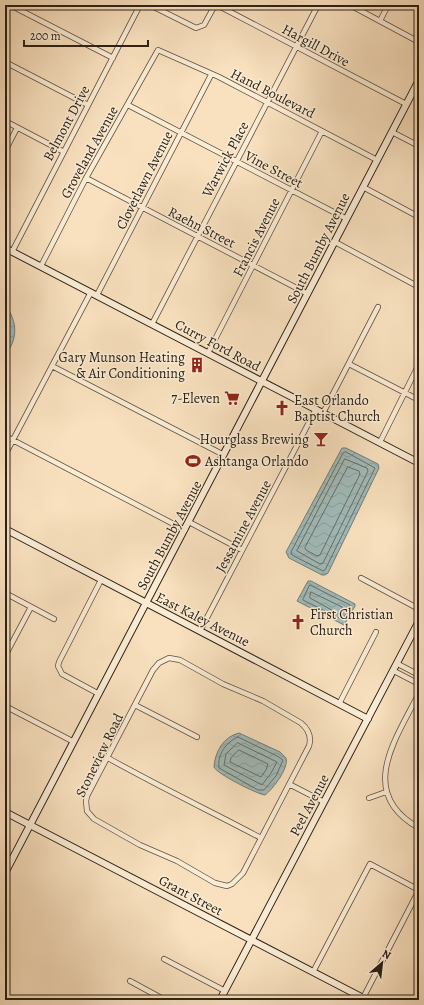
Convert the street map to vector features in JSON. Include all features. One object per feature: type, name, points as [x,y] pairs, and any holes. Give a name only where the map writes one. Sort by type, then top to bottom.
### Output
[{"type":"street","points":[[10,5],[113,58]]},
{"type":"street","name":"Belmont Drive","points":[[12,252],[140,5]]},
{"type":"street","points":[[150,5],[191,26],[201,27],[207,21],[216,5]]},
{"type":"street","name":"Hargill Drive","points":[[216,5],[406,104]]},
{"type":"street","name":"Warwick Place","points":[[152,324],[318,5]]},
{"type":"street","points":[[350,5],[419,42]]},
{"type":"street","points":[[380,21],[388,5]]},
{"type":"street","name":"Hand Boulevard","points":[[158,50],[267,103],[377,160]]},
{"type":"street","name":"Groveland Avenue","points":[[41,266],[86,178],[158,50]]},
{"type":"street","points":[[5,62],[88,105]]},
{"type":"street","name":"Cloverlawn Avenue","points":[[5,455],[52,366],[94,294],[141,208],[211,75]]},
{"type":"street","name":"South Bumby Avenue","points":[[5,873],[419,81]]},
{"type":"street","name":"Vine Street","points":[[128,105],[347,219]]},
{"type":"street","points":[[5,121],[64,152]]},
{"type":"street","points":[[5,151],[17,128]]},
{"type":"street","name":"Francis Avenue","points":[[208,353],[322,131]]},
{"type":"street","points":[[392,132],[419,146]]},
{"type":"street","name":"Raehn Street","points":[[86,178],[308,294]]},
{"type":"street","points":[[363,187],[419,216]]},
{"type":"street","points":[[335,242],[419,287]]},
{"type":"street","name":"Curry Ford Road","points":[[5,248],[419,463]]},
{"type":"street","points":[[323,413],[378,307]]},
{"type":"street","points":[[349,364],[419,400]]},
{"type":"street","points":[[380,442],[419,364]]},
{"type":"street","points":[[52,366],[224,455]]},
{"type":"street","name":"Jessamine Avenue","points":[[200,631],[316,410]]},
{"type":"street","points":[[5,436],[185,530]]},
{"type":"street","points":[[189,522],[242,550]]},
{"type":"street","name":"East Kaley Avenue","points":[[5,529],[368,719]]},
{"type":"street","points":[[361,578],[419,609]]},
{"type":"street","points":[[99,694],[62,674],[58,666],[101,580]]},
{"type":"street","points":[[5,593],[54,619]]},
{"type":"street","points":[[5,656],[31,607]]},
{"type":"street","name":"Peel Avenue","points":[[223,999],[225,991],[398,664],[419,621]]},
{"type":"street","points":[[339,704],[376,632]]},
{"type":"street","name":"Stoneview Road","points":[[169,658],[180,660],[223,684],[263,701],[301,723],[310,736],[310,746],[240,878],[227,886],[215,883],[177,861],[140,844],[94,819],[87,811],[87,796],[108,758],[156,666],[169,658]]},
{"type":"street","points":[[398,664],[419,675]]},
{"type":"street","points":[[394,671],[419,684]]},
{"type":"street","points":[[419,693],[390,750],[384,773],[386,792],[390,802],[403,817],[419,828]]},
{"type":"street","points":[[135,705],[197,737]]},
{"type":"street","points":[[5,706],[74,742]]},
{"type":"street","points":[[108,758],[162,789],[199,805],[261,838]]},
{"type":"street","points":[[289,784],[324,802]]},
{"type":"street","points":[[369,798],[386,792]]},
{"type":"street","name":"Grant Street","points":[[5,812],[364,999]]},
{"type":"street","points":[[313,972],[370,864],[419,890],[364,999]]},
{"type":"street","points":[[164,959],[225,991]]},
{"type":"street","points":[[130,981],[165,1000]]},
{"type":"street","points":[[5,997],[11,1000]]},
{"type":"street","points":[[84,1000],[90,1000]]},
{"type":"water","points":[[5,305],[12,317],[15,330],[12,343],[5,355]]},
{"type":"water","points":[[342,448],[346,448],[378,464],[379,468],[328,573],[322,575],[289,558],[286,552]]},
{"type":"water","points":[[308,581],[311,581],[355,604],[344,625],[297,601]]},
{"type":"water","points":[[239,733],[280,752],[286,758],[283,773],[265,795],[238,783],[222,774],[214,767],[216,756],[221,746],[228,738]]},
{"type":"place","name":"Gary Munson Heating & Air Conditioning","points":[[197,365]]},
{"type":"place","name":"7-Eleven","points":[[232,398]]},
{"type":"place","name":"East Orlando Baptist Church","points":[[282,408]]},
{"type":"place","name":"Hourglass Brewing","points":[[321,439]]},
{"type":"place","name":"Ashtanga Orlando","points":[[193,461]]},
{"type":"place","name":"First Christian Church","points":[[298,622]]}]
